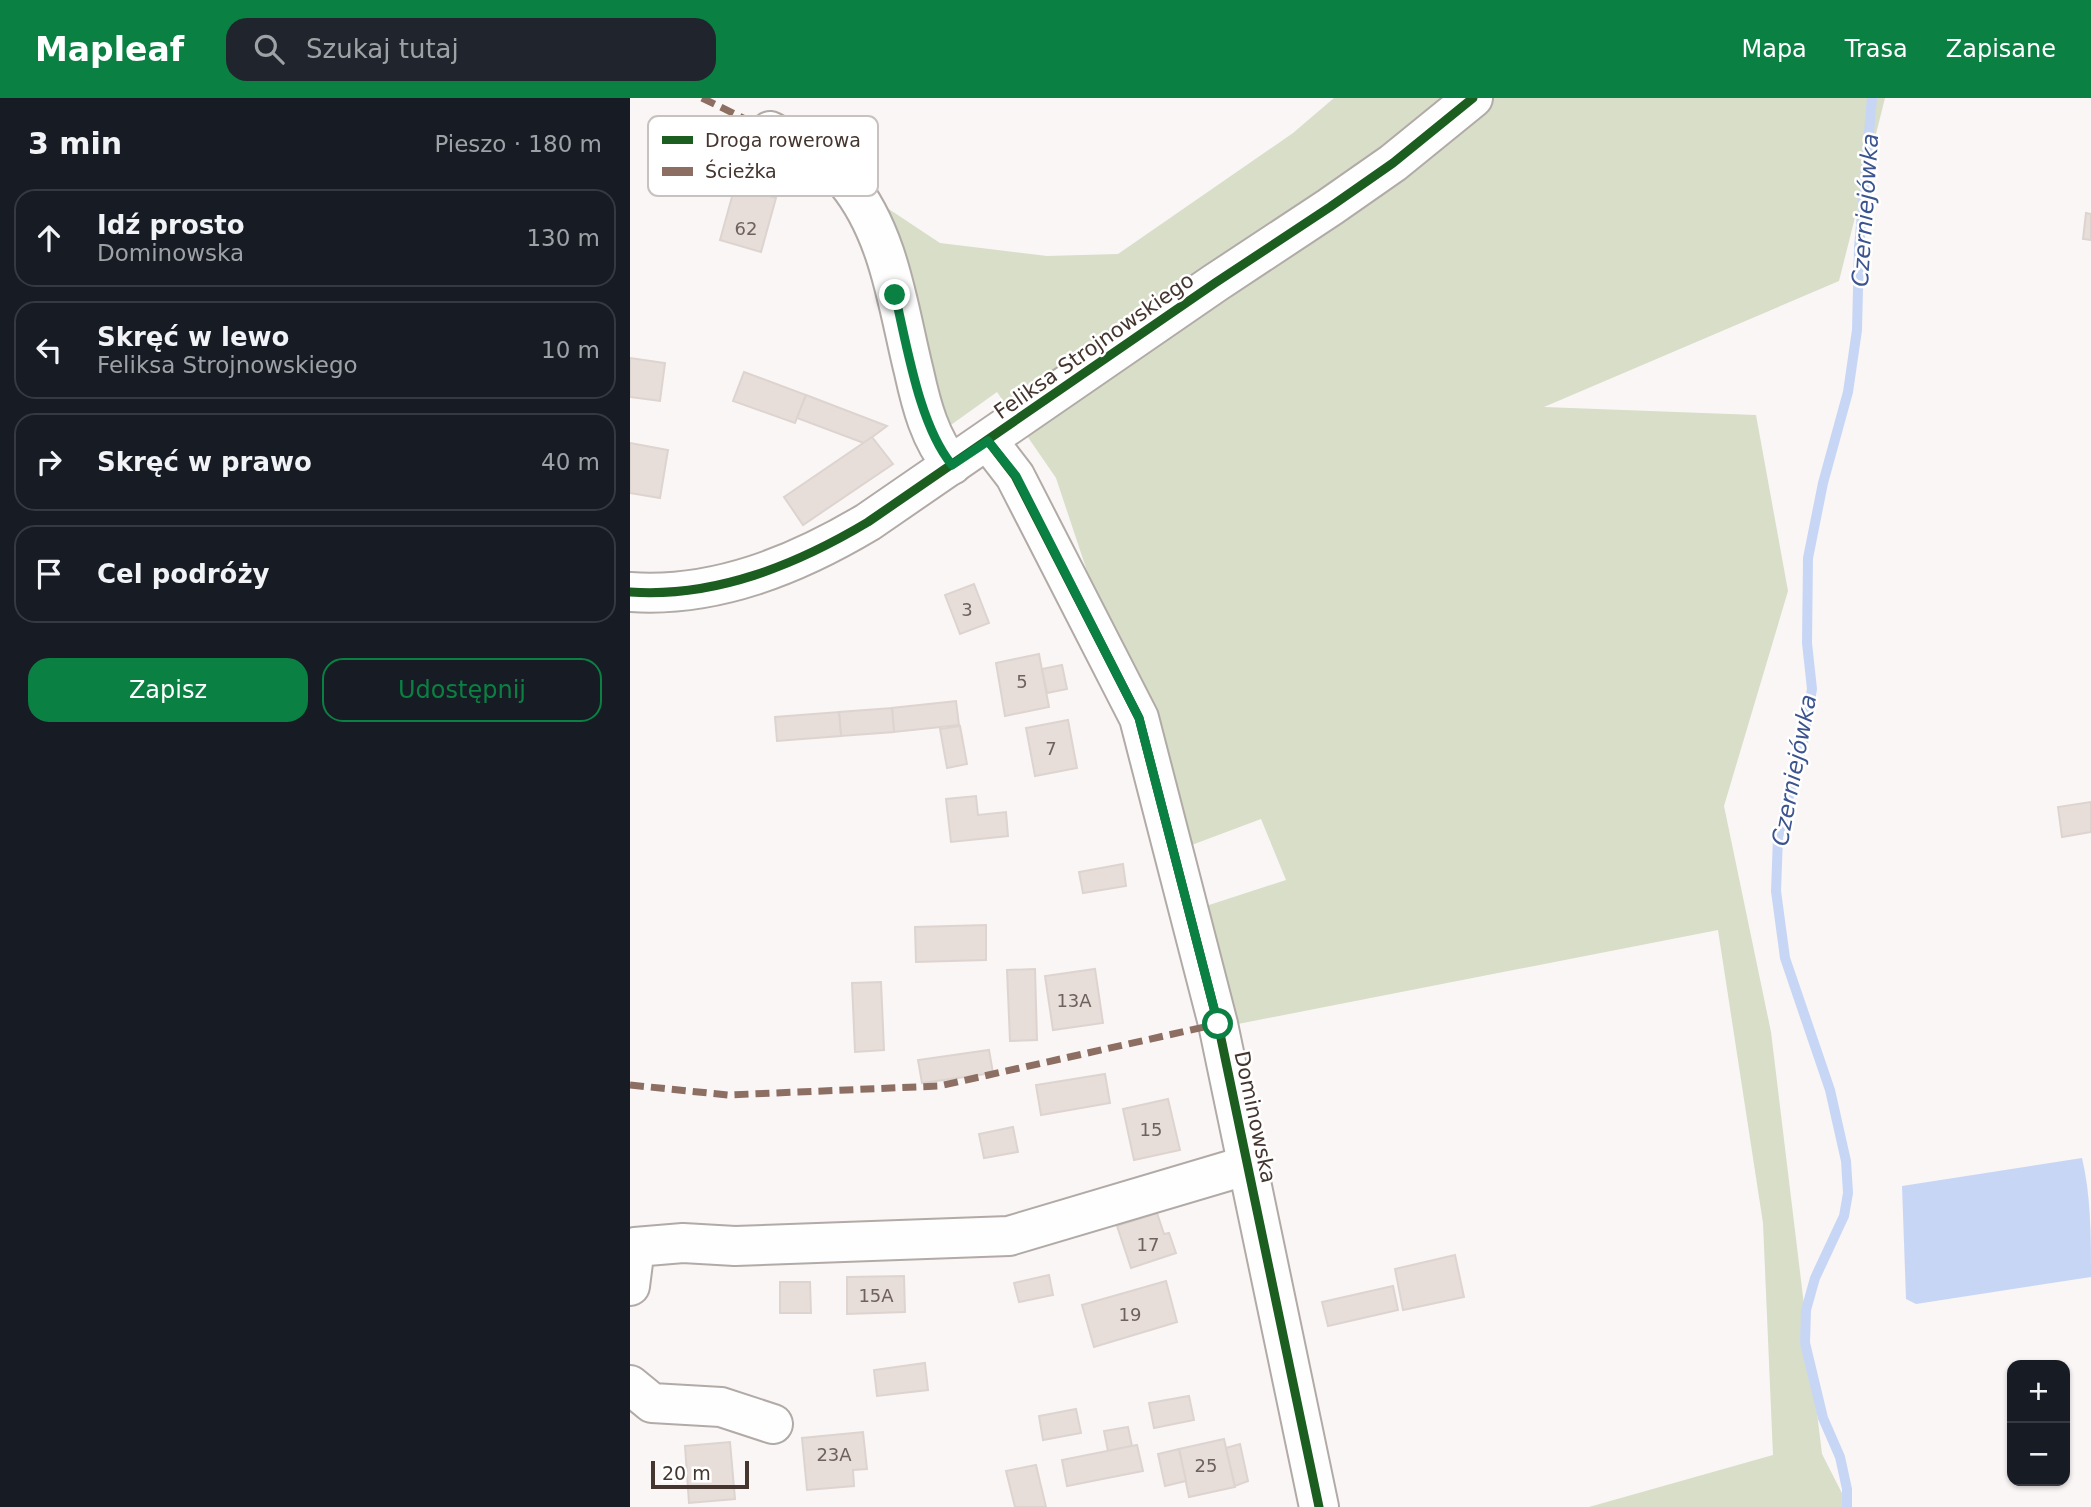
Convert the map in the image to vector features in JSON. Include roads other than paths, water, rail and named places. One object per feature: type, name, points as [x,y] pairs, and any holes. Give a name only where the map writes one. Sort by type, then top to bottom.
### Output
[{"type":"street","name":"Feliksa Strojnowskiego","points":[[630,592],[669,593],[742,579],[800,560],[868,522],[1393,163],[1473,98]]},
{"type":"street","points":[[855,196],[881,242],[917,387],[934,437],[952,465]]},
{"type":"street","name":"Dominowska","points":[[988,441],[1016,476],[1139,718],[1218,1024],[1319,1507]]},
{"type":"street","points":[[630,1286],[635,1247],[683,1243],[735,1247],[1009,1237],[1248,1164]]},
{"type":"street","points":[[630,1385],[652,1403],[722,1407],[773,1424]]},
{"type":"water","points":[[2082,1158],[2089,1202],[2091,1277],[1916,1304],[1906,1299],[1902,1186]]},
{"type":"waterway","name":"Czerniejówka","points":[[1847,1507],[1847,1489],[1840,1457],[1823,1418],[1805,1343],[1806,1310],[1815,1278],[1844,1216],[1848,1193],[1846,1161],[1830,1090],[1785,958],[1776,891],[1778,837],[1803,743],[1812,689],[1807,643],[1808,558],[1823,483],[1848,392],[1857,330],[1859,248],[1872,98]]}]
